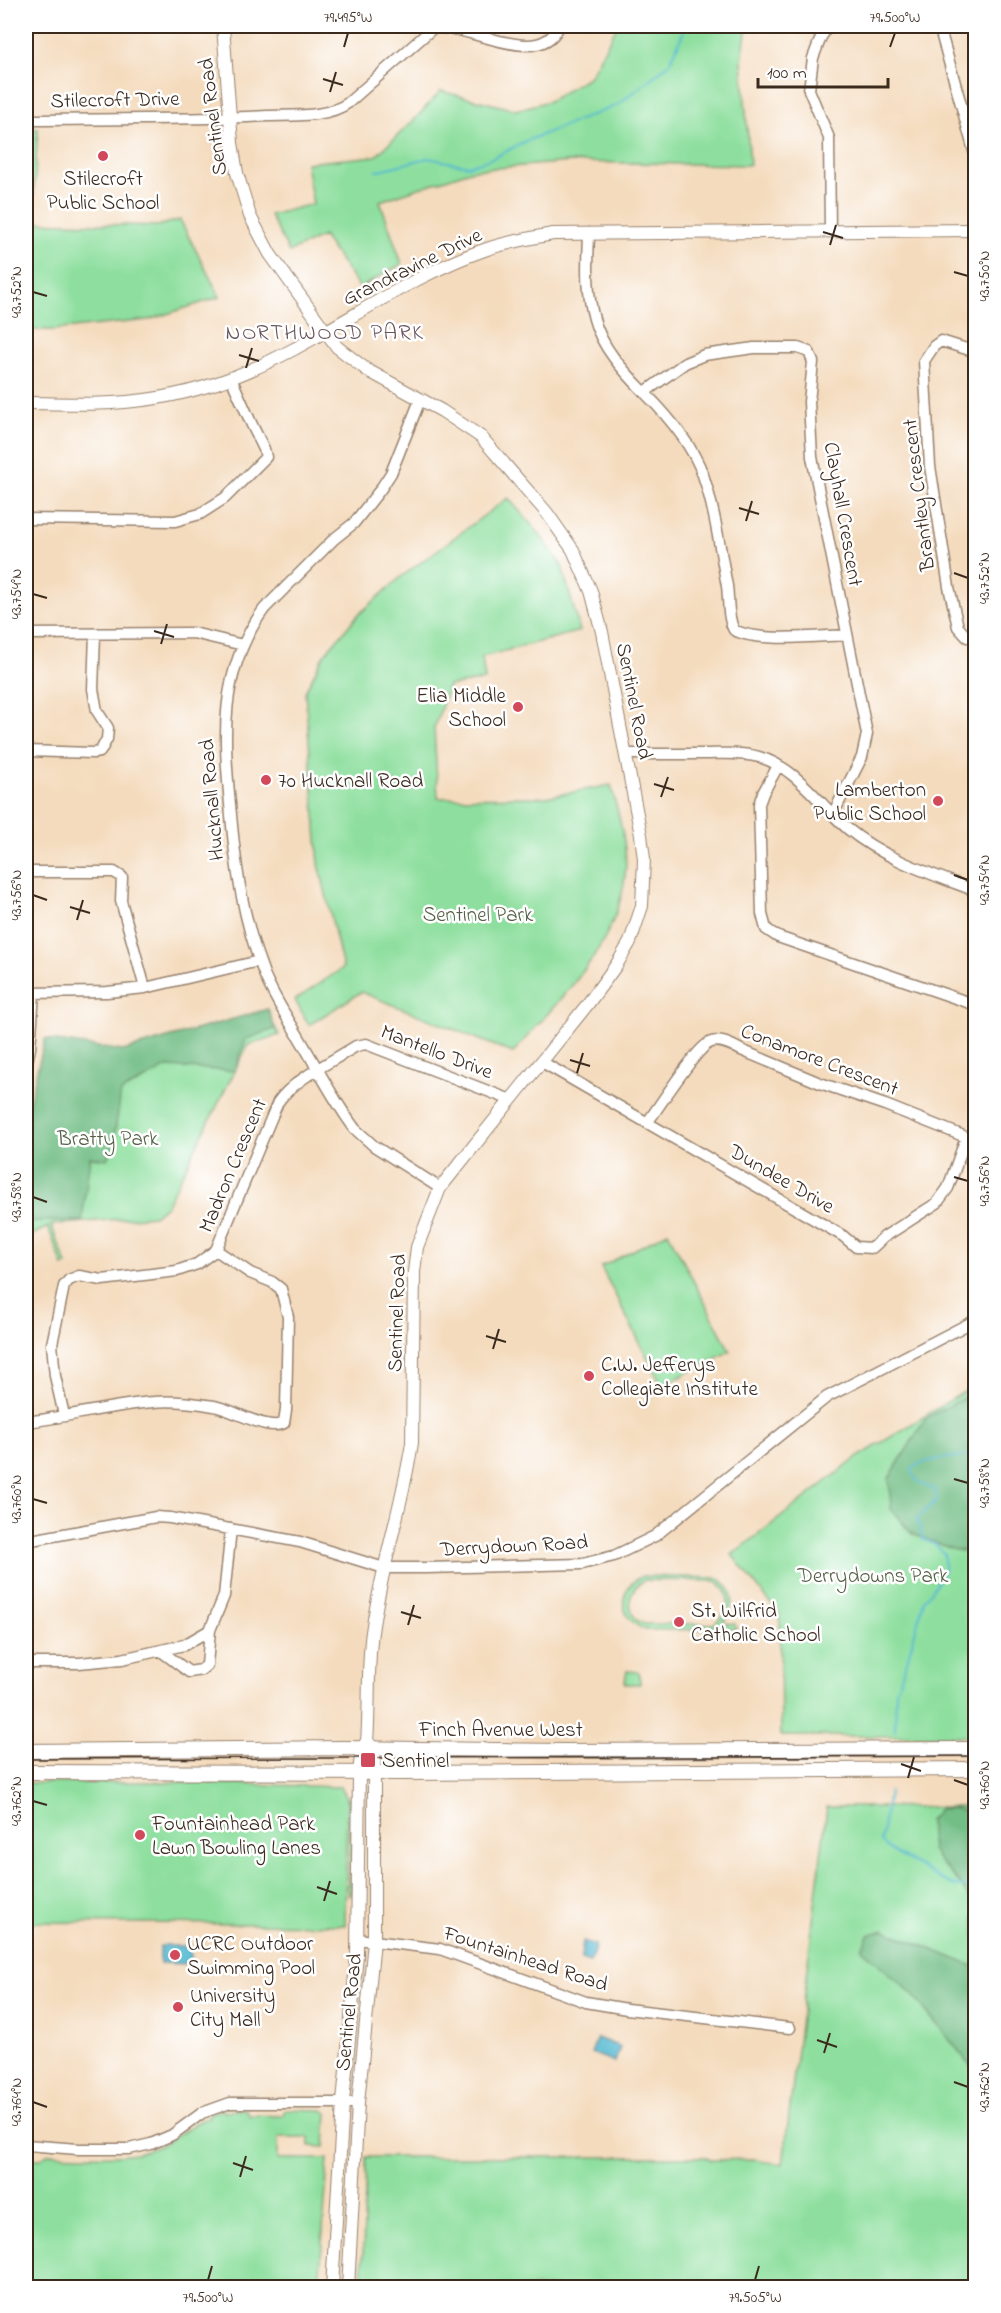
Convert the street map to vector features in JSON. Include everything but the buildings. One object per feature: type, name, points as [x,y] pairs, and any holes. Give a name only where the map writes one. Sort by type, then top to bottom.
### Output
[{"type":"main road","name":"Finch Avenue West","points":[[26,1751],[368,1746],[563,1751],[975,1749]]},
{"type":"main road","name":"Finch Avenue West","points":[[26,1772],[374,1773],[975,1768]]},
{"type":"street","name":"Sentinel Road","points":[[223,26],[229,118],[237,173],[250,216],[270,254],[337,347],[355,362],[470,428],[488,444],[547,513],[573,550],[591,591],[602,632],[644,859],[639,916],[630,942],[617,964],[542,1062],[440,1188],[417,1247],[414,1272],[412,1443],[372,1632],[368,1746],[374,1773],[374,1941],[358,2103],[348,2288]]},
{"type":"street","name":"Stilecroft Drive","points":[[26,120],[229,118],[320,113],[343,107],[433,28],[452,29],[523,45],[546,42],[559,26]]},
{"type":"street","points":[[828,26],[813,58],[809,90],[829,138],[830,231]]},
{"type":"street","points":[[939,26],[975,158]]},
{"type":"street","name":"Grandravine Drive","points":[[26,403],[112,404],[193,390],[231,378],[302,345],[446,267],[485,250],[515,241],[553,234],[975,230]]},
{"type":"street","points":[[589,233],[587,284],[594,321],[607,349],[683,438],[702,472],[709,496],[727,586],[729,615],[734,630],[741,634],[759,637],[847,635]]},
{"type":"street","name":"Brantley Crescent","points":[[975,352],[941,341],[934,346],[924,361],[930,466],[949,587],[958,627],[967,637],[975,635]]},
{"type":"street","name":"Clayhall Crescent","points":[[645,392],[685,363],[704,355],[754,348],[798,348],[809,352],[813,362],[809,402],[812,457],[867,734],[867,743],[862,757],[833,814]]},
{"type":"street","points":[[26,519],[175,521],[200,514],[225,498],[266,457],[231,378]]},
{"type":"street","name":"Hucknall Road","points":[[420,400],[391,472],[380,490],[354,523],[334,539],[264,609],[255,622],[243,645],[228,696],[225,750],[241,901],[267,982],[347,1119],[360,1135],[440,1188]]},
{"type":"street","points":[[26,634],[193,633],[243,645]]},
{"type":"street","points":[[26,752],[100,752],[107,739],[108,728],[97,711],[93,689],[95,635]]},
{"type":"street","points":[[626,754],[730,754],[759,757],[778,766],[798,781],[848,829],[891,856],[975,891]]},
{"type":"street","points":[[778,766],[759,804],[762,914],[766,929],[778,937],[975,1005]]},
{"type":"street","points":[[26,872],[114,872],[122,877],[121,901],[145,988]]},
{"type":"street","points":[[26,1067],[30,1047],[30,993],[107,992],[145,988],[259,961]]},
{"type":"street","name":"Conamore Crescent","points":[[647,1123],[699,1052],[711,1042],[717,1042],[733,1045],[820,1083],[885,1105],[971,1139]]},
{"type":"street","name":"Mantello Drive","points":[[318,1070],[356,1046],[366,1044],[511,1100]]},
{"type":"street","name":"Dundee Drive","points":[[542,1062],[843,1236],[856,1247],[864,1249],[872,1248],[884,1237],[937,1203],[948,1188],[971,1139]]},
{"type":"street","name":"Madron Crescent","points":[[64,1415],[52,1344],[64,1286],[69,1280],[80,1276],[102,1280],[177,1271],[197,1264],[216,1250],[278,1102],[283,1095],[318,1070]]},
{"type":"street","points":[[26,1422],[156,1401],[212,1406],[243,1414],[270,1426],[284,1424],[288,1317],[281,1289],[250,1273],[216,1250]]},
{"type":"street","name":"Derrydown Road","points":[[26,1541],[156,1517],[300,1542],[384,1568],[563,1566],[595,1561],[636,1548],[675,1521],[827,1397],[975,1320]]},
{"type":"street","points":[[160,1651],[189,1672],[201,1670],[207,1665],[210,1630],[224,1596],[231,1529]]},
{"type":"street","points":[[26,1663],[97,1662],[160,1651],[184,1646],[210,1630]]},
{"type":"street","name":"Sentinel Road","points":[[332,2288],[343,2102],[357,1939],[359,1772],[368,1746]]},
{"type":"street","name":"Fountainhead Road","points":[[357,1939],[440,1949],[561,1994],[592,2003],[790,2028]]},
{"type":"street","points":[[26,2145],[78,2149],[129,2149],[151,2144],[172,2135],[202,2113],[230,2103],[358,2103]]},
{"type":"green space","points":[[617,26],[747,26],[742,61],[750,165],[570,162],[473,170],[380,201],[402,264],[360,288],[323,236],[289,252],[270,215],[313,204],[306,163],[376,156],[441,91],[516,110],[549,101],[590,76]]},
{"type":"green space","points":[[26,129],[38,129],[32,222],[157,226],[180,220],[220,297],[148,320],[53,330],[26,330]]},
{"type":"green space","name":"Sentinel Park","points":[[508,498],[538,532],[562,566],[580,631],[482,657],[485,680],[449,686],[434,728],[438,798],[546,797],[611,785],[622,831],[626,865],[620,902],[598,950],[566,993],[513,1053],[361,992],[309,1025],[295,1000],[343,968],[319,864],[305,692],[324,655],[357,616],[401,577]]},
{"type":"green space","points":[[268,1009],[275,1029],[246,1039],[235,1071],[167,1067],[121,1092],[113,1146],[107,1159],[90,1157],[82,1221],[26,1221],[26,1114],[45,1039],[123,1051]]},
{"type":"green space","name":"Bratty Park","points":[[269,1016],[279,1035],[248,1045],[166,1206],[154,1216],[51,1225],[67,1265],[63,1266],[48,1227],[26,1238],[26,1115],[115,1056]]},
{"type":"green space","points":[[668,1232],[730,1351],[662,1386],[601,1267]]},
{"type":"green space","name":"Derrydowns Park","points":[[975,1385],[975,1736],[781,1736],[780,1615],[732,1555],[858,1457]]},
{"type":"green space","points":[[975,1392],[976,1547],[971,1552],[955,1550],[912,1534],[891,1509],[889,1478],[926,1418]]},
{"type":"green space","points":[[642,1576],[719,1578],[729,1589],[732,1599],[732,1605],[723,1623],[735,1624],[736,1629],[646,1630],[630,1619],[624,1604],[624,1596],[634,1582]],"holes":[[[644,1580],[717,1581],[726,1592],[728,1603],[724,1614],[714,1624],[644,1624],[635,1619],[632,1613],[630,1597],[635,1588]]]},
{"type":"green space","points":[[627,1671],[639,1672],[640,1684],[627,1684],[625,1681]]},
{"type":"green space","points":[[163,1782],[341,1787],[347,1797],[345,1925],[26,1922],[26,1783]]},
{"type":"green space","points":[[349,1798],[353,1798],[353,1893],[349,1895]]},
{"type":"green space","points":[[827,1807],[975,1807],[975,2287],[362,2288],[366,2157],[705,2157],[711,2160],[754,2159],[783,2164]]},
{"type":"green space","points":[[952,1808],[967,1812],[975,1823],[975,1907],[959,1882],[932,1850],[929,1821],[939,1809]]},
{"type":"green space","points":[[884,1930],[975,1967],[975,2071],[912,1994],[862,1949],[868,1935]]},
{"type":"green space","points":[[223,2109],[224,2111],[246,2109],[249,2115],[282,2116],[286,2109],[323,2110],[327,2113],[325,2147],[309,2146],[309,2137],[278,2137],[278,2159],[328,2159],[319,2287],[26,2288],[26,2159],[41,2159],[47,2154],[118,2155],[145,2151],[164,2144],[209,2117],[208,2114]]},
{"type":"water","points":[[583,1941],[596,1945],[590,1962],[581,1959]]},
{"type":"water","name":"UCRC Outdoor Swimming Pool","points":[[160,1946],[191,1946],[191,1964],[160,1963]]},
{"type":"water","points":[[597,2038],[620,2047],[615,2062],[591,2053]]},
{"type":"waterway","points":[[376,171],[428,158],[468,166],[493,158],[526,141],[618,105],[670,63],[686,26]]},
{"type":"waterway","points":[[895,1730],[896,1691],[924,1600],[936,1585],[944,1569],[944,1554],[936,1545],[923,1539],[917,1519],[937,1500],[935,1489],[919,1482],[912,1473],[912,1468],[935,1460],[976,1454]]},
{"type":"waterway","points":[[889,1791],[881,1842],[895,1853],[945,1882],[958,1886],[976,1887]]},
{"type":"tram line","points":[[26,1759],[976,1756]]},
{"type":"place","name":"Stilecroft Public School","points":[[103,156]]},
{"type":"place","name":"Elia Middle School","points":[[518,707]]},
{"type":"place","name":"70 Hucknall Road","points":[[266,780]]},
{"type":"place","name":"Lamberton Public School","points":[[938,801]]},
{"type":"place","name":"C.W. Jefferys Collegiate Institute","points":[[589,1376]]},
{"type":"place","name":"St. Wilfrid Catholic School","points":[[679,1622]]},
{"type":"place","name":"Sentinel","points":[[368,1760]]},
{"type":"place","name":"Fountainhead Park Lawn Bowling Lanes","points":[[140,1835]]},
{"type":"place","name":"UCRC Outdoor Swimming Pool","points":[[175,1955]]},
{"type":"place","name":"University City Mall","points":[[178,2007]]},
{"type":"district","name":"NORTHWOOD PARK","points":[[325,331]]}]
